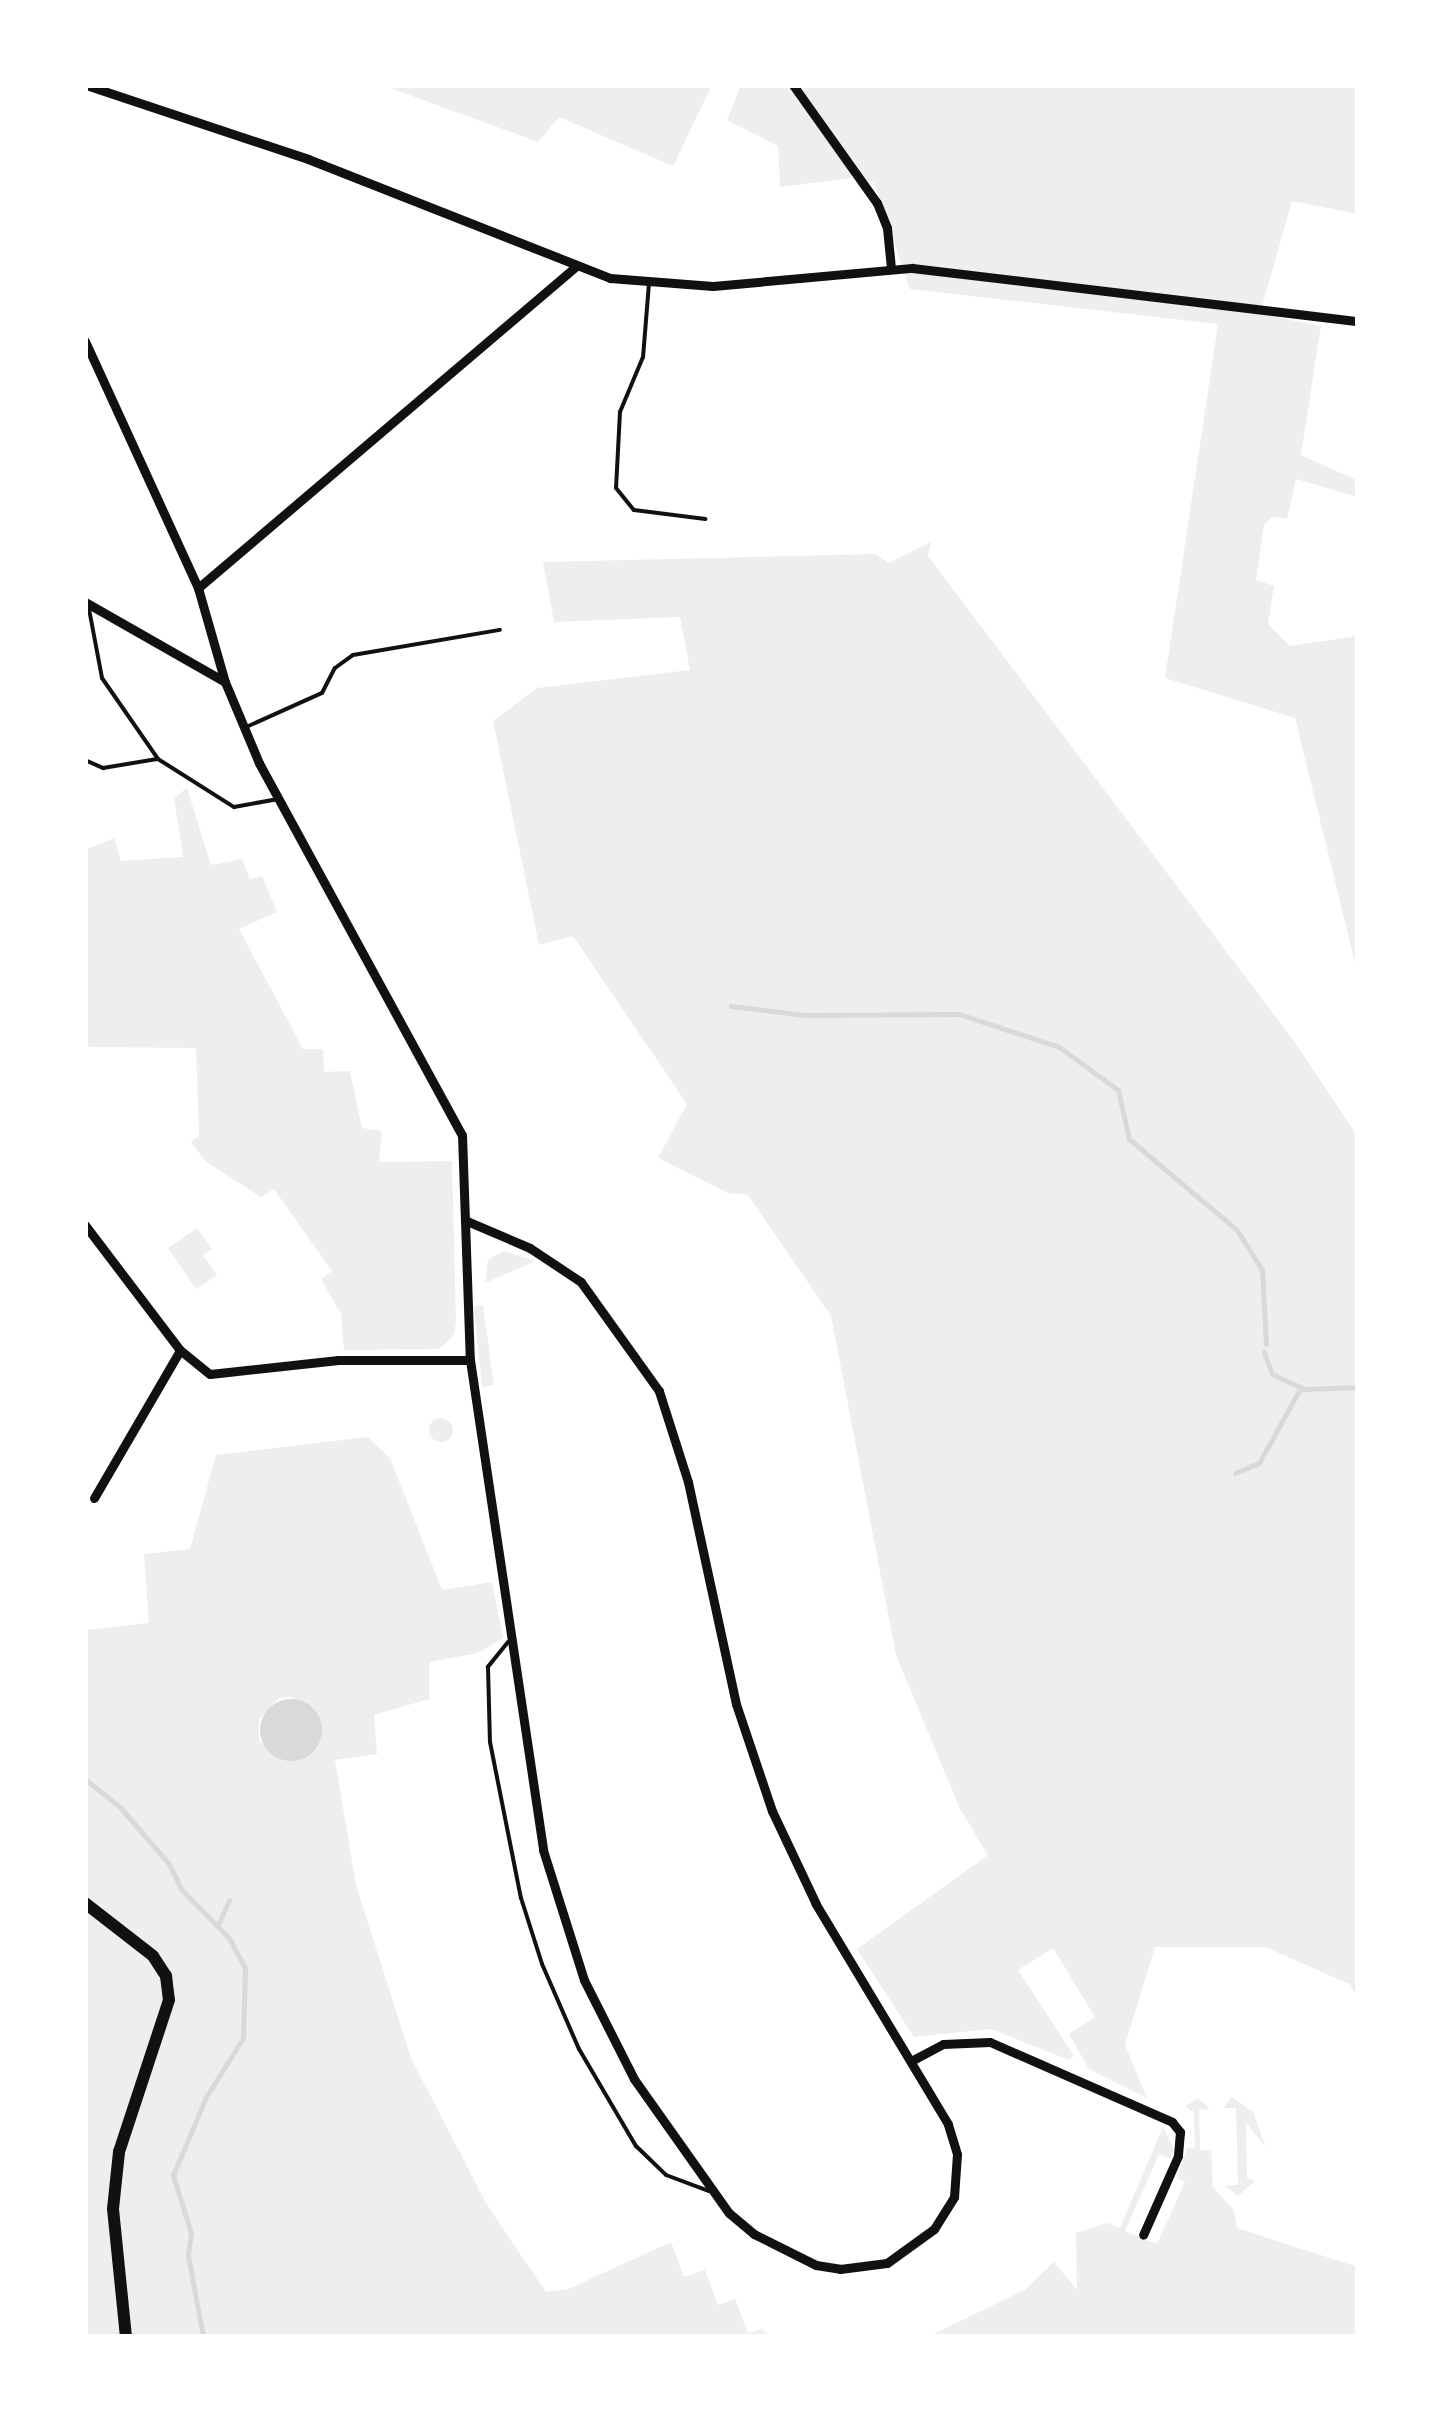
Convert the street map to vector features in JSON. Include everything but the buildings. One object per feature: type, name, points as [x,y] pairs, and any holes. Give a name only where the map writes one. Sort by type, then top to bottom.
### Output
[{"type":"main road","points":[[85,1903],[153,1956],[166,1976],[169,2000],[118,2152],[113,2209],[126,2337]]},
{"type":"street","points":[[86,85],[308,159],[576,266],[650,283],[713,286],[891,268],[993,274],[1358,321]]},
{"type":"street","points":[[793,85],[877,203],[888,228],[891,268]]},
{"type":"street","points":[[198,588],[576,266]]},
{"type":"street","points":[[85,342],[198,588],[225,682],[244,728],[278,799],[462,1135],[470,1360],[544,1850],[569,1942],[634,2079],[709,2191],[754,2234],[816,2264],[871,2268],[908,2251],[934,2228],[957,2185],[948,2124],[816,1904],[772,1811],[736,1704],[688,1482],[659,1391],[581,1282],[530,1248],[468,1222]]},
{"type":"street","points":[[87,603],[225,682]]},
{"type":"street","points":[[85,1226],[180,1350],[210,1374],[338,1360],[470,1360]]},
{"type":"street","points":[[94,1498],[180,1350]]},
{"type":"street","points":[[912,2062],[943,2044],[990,2042],[1172,2122],[1180,2132],[1178,2156],[1143,2236]]},
{"type":"lane","points":[[650,283],[643,357],[620,412],[616,488],[634,510],[705,519]]},
{"type":"lane","points":[[87,603],[102,678],[158,759],[234,807],[278,799]]},
{"type":"lane","points":[[244,728],[322,693],[335,668],[353,655],[500,630]]},
{"type":"lane","points":[[85,760],[102,768],[158,759]]},
{"type":"lane","points":[[512,1638],[488,1667],[490,1742],[521,1898],[542,1964],[578,2049],[636,2146],[666,2175],[709,2191]]},
{"type":"shaded area","points":[[382,85],[712,85],[673,166],[559,117],[538,142]]},
{"type":"shaded area","points":[[741,85],[1358,85],[1358,214],[1292,201],[1260,314],[1321,326],[1301,455],[1358,481],[1358,497],[1296,479],[1287,519],[1272,517],[1264,525],[1256,580],[1274,586],[1268,624],[1290,646],[1358,636],[1358,975],[1295,718],[1165,678],[1218,324],[910,289],[874,183],[856,178],[849,165],[852,178],[780,187],[778,146],[727,120]]},
{"type":"shaded area","points":[[931,542],[928,556],[1296,1044],[1358,1137],[1358,1998],[1349,1984],[1265,1947],[1155,1947],[1125,2045],[1147,2098],[1089,2069],[1069,2034],[1095,2017],[1053,1948],[1018,1970],[1074,2056],[1069,2060],[991,2029],[914,2037],[857,1949],[988,1855],[960,1809],[896,1655],[831,1316],[748,1195],[728,1193],[658,1158],[687,1104],[573,936],[539,945],[493,721],[537,688],[690,670],[680,617],[554,622],[543,562],[876,554],[889,563]]},
{"type":"shaded area","points":[[187,788],[211,865],[242,859],[250,879],[262,876],[277,912],[239,929],[303,1049],[323,1049],[324,1072],[350,1071],[362,1128],[382,1131],[379,1162],[452,1161],[456,1322],[454,1335],[439,1349],[344,1350],[341,1314],[321,1279],[332,1271],[274,1189],[261,1197],[205,1161],[191,1142],[199,1136],[196,1048],[85,1047],[85,850],[114,838],[121,861],[183,857],[174,798]]},
{"type":"shaded area","points":[[197,1228],[212,1249],[203,1255],[217,1275],[196,1289],[168,1248]]},
{"type":"shaded area","points":[[503,1251],[536,1261],[485,1283],[488,1260]]},
{"type":"shaded area","points":[[483,1305],[494,1385],[482,1387],[474,1306]]},
{"type":"shaded area","points":[[441,1418],[450,1421],[450,1439],[441,1442],[432,1439],[429,1430],[432,1421]]},
{"type":"shaded area","points":[[368,1437],[390,1458],[442,1590],[492,1582],[503,1638],[478,1653],[429,1662],[429,1699],[374,1715],[377,1754],[335,1760],[356,1885],[411,2058],[487,2205],[546,2292],[568,2289],[671,2242],[684,2277],[705,2270],[718,2305],[735,2299],[748,2333],[762,2329],[770,2337],[85,2337],[85,1630],[149,1623],[144,1554],[190,1549],[216,1455]],"holes":[[[293,1697],[313,1751],[284,1761],[259,1740],[259,1719],[279,1698]]]},
{"type":"shaded area","points":[[291,1699],[313,1708],[322,1730],[313,1752],[291,1761],[269,1752],[260,1730],[269,1708]]},
{"type":"shaded area","points":[[1232,2097],[1253,2112],[1266,2147],[1246,2123],[1247,2178],[1255,2181],[1238,2196],[1225,2186],[1238,2185],[1236,2108],[1223,2108]]},
{"type":"shaded area","points":[[1198,2098],[1210,2109],[1199,2110],[1200,2150],[1211,2150],[1213,2187],[1234,2210],[1237,2228],[1358,2267],[1358,2337],[927,2337],[1025,2290],[1054,2262],[1077,2290],[1076,2233],[1107,2223],[1120,2228],[1163,2127],[1174,2149],[1170,2159],[1159,2154],[1125,2231],[1157,2244],[1185,2182],[1177,2178],[1187,2148],[1195,2147],[1194,2112],[1185,2107]]},
{"type":"waterway","points":[[731,1006],[805,1015],[959,1014],[1059,1047],[1118,1090],[1129,1139],[1237,1230],[1262,1270],[1266,1344]]},
{"type":"waterway","points":[[1264,1352],[1272,1374],[1304,1389],[1358,1387]]},
{"type":"waterway","points":[[1235,1473],[1259,1463],[1301,1387]]},
{"type":"waterway","points":[[85,1779],[120,1807],[169,1864],[181,1889],[229,1938],[245,1968],[243,2038],[206,2097],[173,2175],[191,2233],[188,2255],[203,2337]]},
{"type":"waterway","points":[[218,1925],[229,1900]]}]
